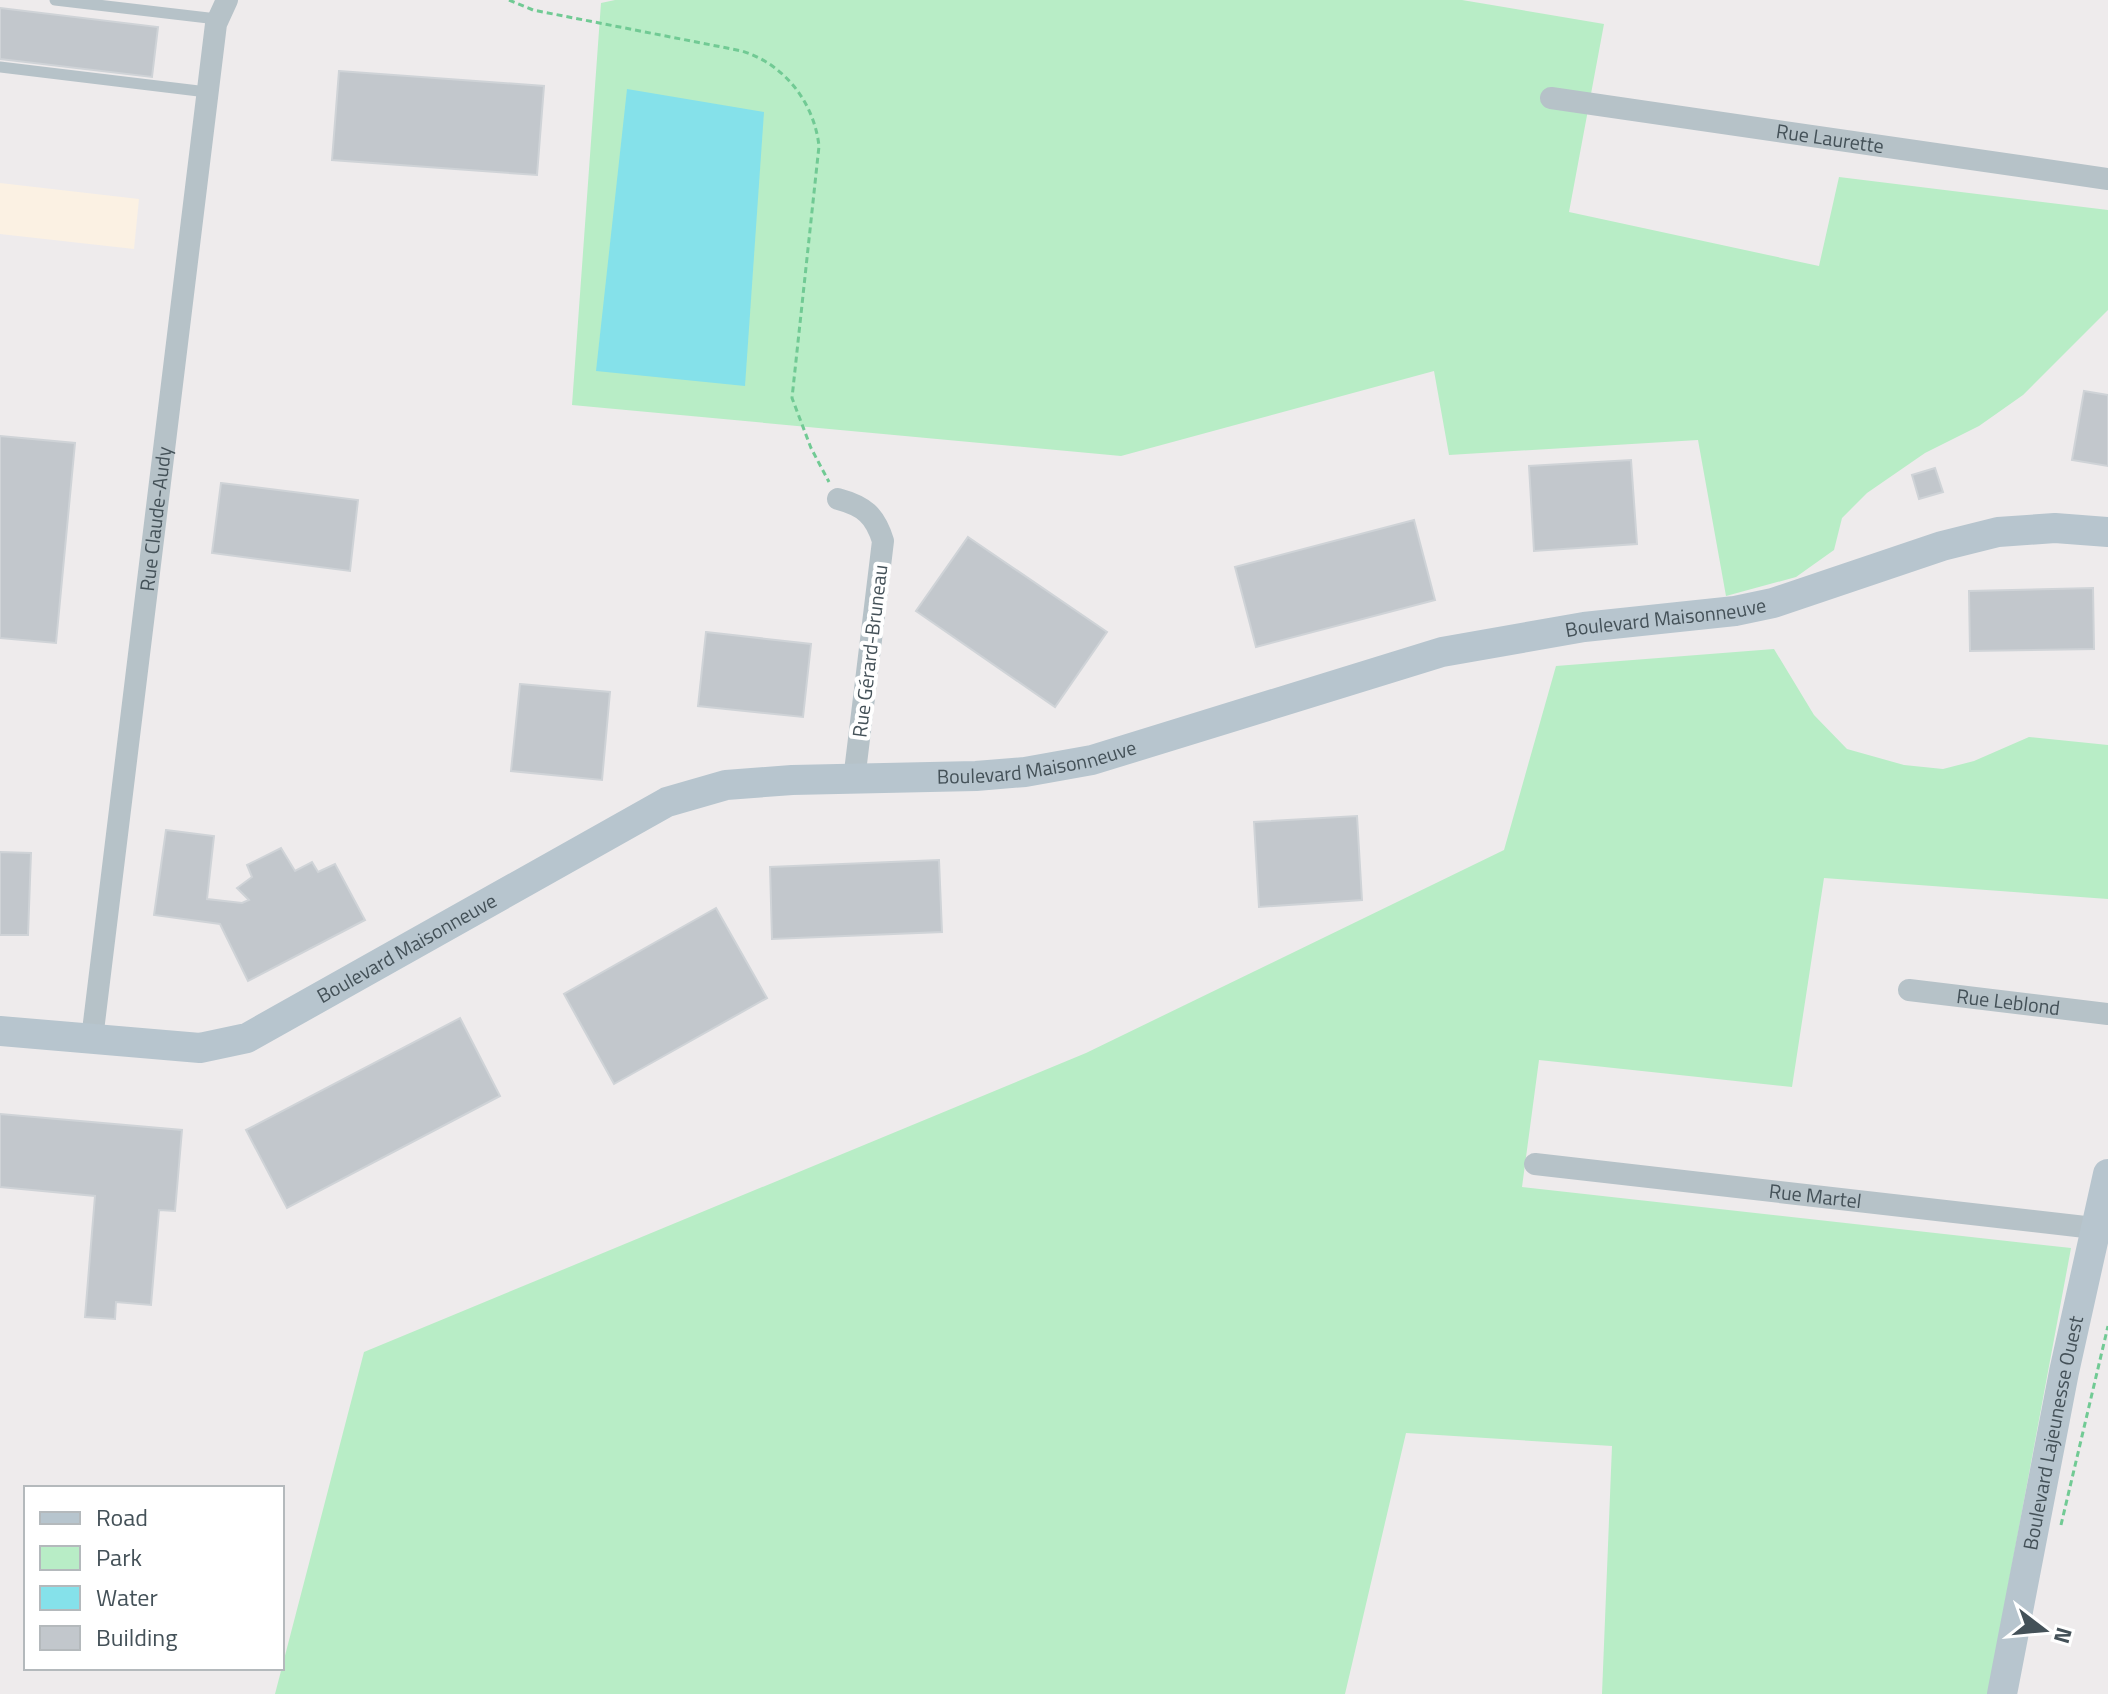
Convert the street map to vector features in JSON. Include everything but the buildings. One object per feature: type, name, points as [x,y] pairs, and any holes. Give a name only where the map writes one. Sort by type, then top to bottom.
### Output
[{"type":"street","name":"Rue Claude-Audy","points":[[92,1039],[207,92],[222,10]]},
{"type":"street","name":"Rue Laurette","points":[[1551,98],[2108,179]]},
{"type":"street","name":"Rue Gérard-Bruneau","points":[[838,499],[869,512],[878,525],[883,541],[854,780]]},
{"type":"street","name":"Boulevard Maisonneuve","points":[[0,1031],[200,1048],[247,1038],[667,802],[726,785],[1025,772],[1092,760],[1442,652],[1584,627],[1735,611],[1773,603],[1942,546],[1998,532],[2043,528],[2108,532]]},
{"type":"street","name":"Rue Leblond","points":[[1909,990],[2108,1014]]},
{"type":"street","name":"Rue Martel","points":[[1535,1164],[2094,1228]]},
{"type":"street","name":"Boulevard Lajeunesse Ouest","points":[[2002,1694],[2094,1228],[2108,1174]]},
{"type":"lane","points":[[55,0],[222,10]]},
{"type":"lane","points":[[0,67],[207,92]]},
{"type":"path","points":[[509,0],[533,10],[760,56],[797,90],[812,115],[819,146],[792,398],[811,448],[838,499]]},
{"type":"path","name":"Boulevard Lajeunesse Ouest","points":[[2059,1535],[2108,1326]]},
{"type":"shaded area","points":[[0,183],[139,199],[134,249],[0,234]]},
{"type":"green space","points":[[615,0],[1462,0],[1604,24],[1569,212],[1819,266],[1839,177],[2108,210],[2108,310],[2023,395],[1979,426],[1925,453],[1867,493],[1842,518],[1834,550],[1796,577],[1726,596],[1698,440],[1449,455],[1434,371],[1121,456],[572,405],[601,3]]},
{"type":"green space","points":[[1774,649],[1814,715],[1847,749],[1904,765],[1943,769],[1974,761],[2029,737],[2108,745],[2108,899],[1824,878],[1792,1087],[1539,1060],[1522,1187],[2071,1248],[1988,1694],[1602,1694],[1612,1446],[1406,1433],[1345,1694],[275,1694],[281,1670],[284,1670],[284,1659],[364,1352],[1086,1053],[1504,850],[1556,666]]},
{"type":"water","points":[[627,89],[764,112],[745,386],[596,371]]}]
